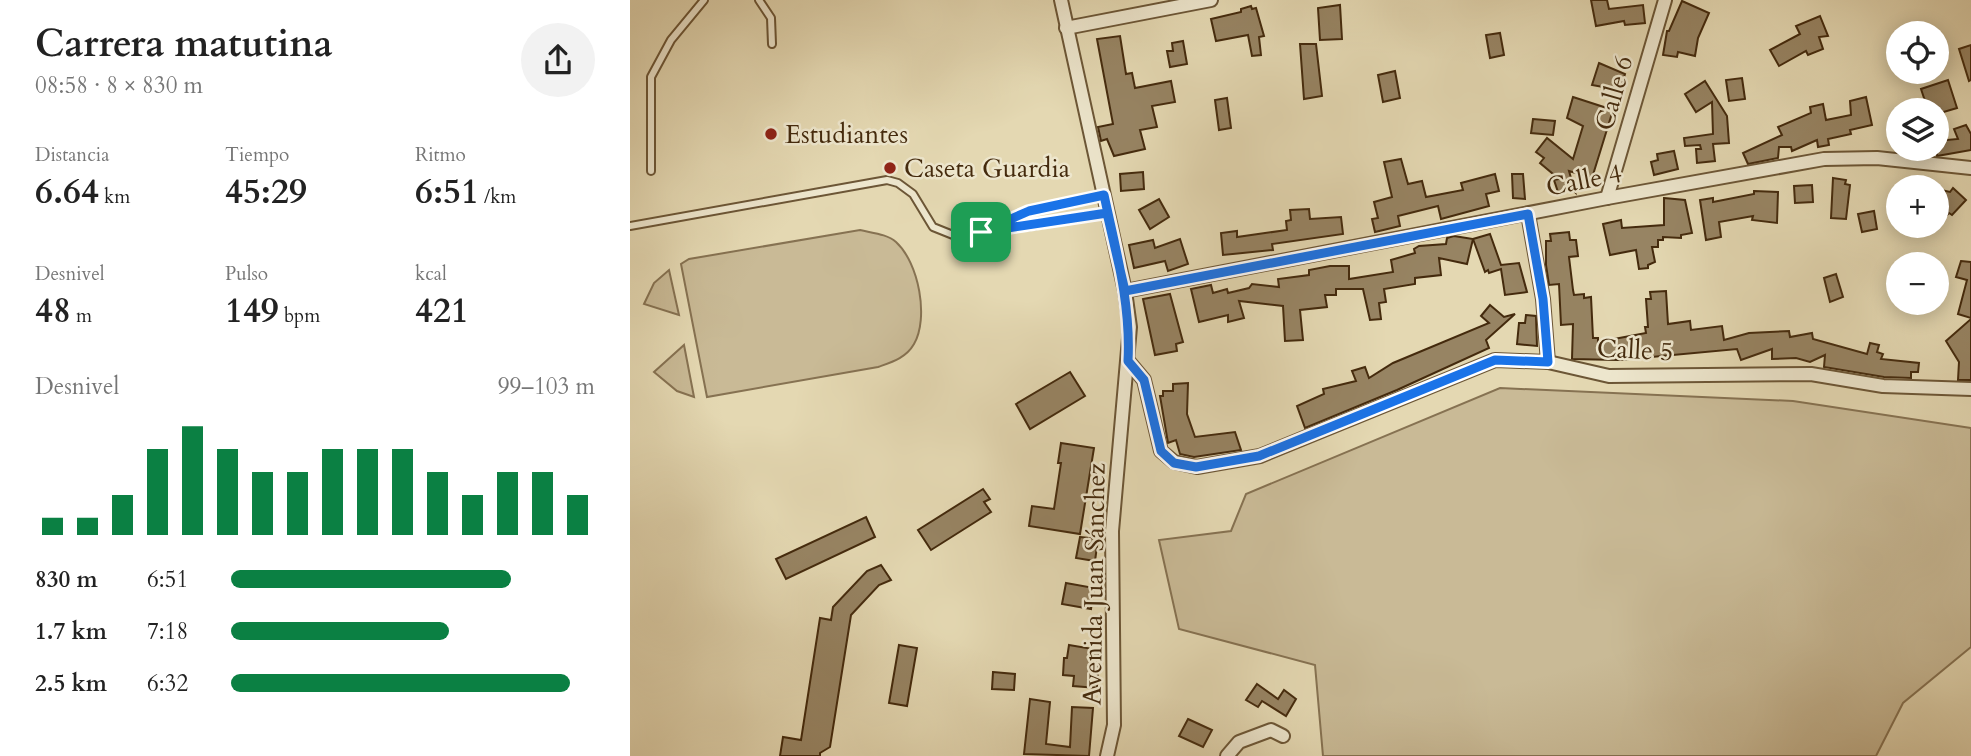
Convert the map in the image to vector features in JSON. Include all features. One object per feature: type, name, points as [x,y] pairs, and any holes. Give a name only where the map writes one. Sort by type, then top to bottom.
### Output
[{"type":"street","name":"Avenida Juan Sánchez","points":[[1061,0],[1125,291],[1130,327],[1112,531],[1114,725],[1107,756]]},
{"type":"street","points":[[1066,28],[1211,0]]},
{"type":"street","name":"Calle 6","points":[[1607,198],[1665,0]]},
{"type":"street","name":"Calle 4","points":[[1125,291],[1824,159],[1877,158],[1971,168]]},
{"type":"street","points":[[1528,214],[1543,299],[1548,362]]},
{"type":"street","name":"Calle 5","points":[[1128,361],[1144,380],[1161,451],[1174,463],[1196,467],[1259,456],[1495,360],[1548,362],[1609,376],[1811,374],[1882,386],[1971,389]]},
{"type":"street","points":[[1227,756],[1239,741],[1271,730],[1283,736]]},
{"type":"lane","points":[[651,171],[651,77],[671,40],[704,0]]},
{"type":"lane","points":[[760,0],[771,18],[772,44]]},
{"type":"lane","points":[[630,226],[887,180],[898,183],[912,194],[933,227],[953,235],[1107,213]]},
{"type":"lane","points":[[981,232],[1029,211],[1104,195]]},
{"type":"shaded area","points":[[860,230],[892,239],[911,263],[919,291],[921,320],[911,349],[898,359],[878,367],[707,397],[681,264],[689,259]]},
{"type":"shaded area","points":[[669,270],[679,315],[644,304],[654,283]]},
{"type":"shaded area","points":[[684,345],[694,397],[677,391],[654,372]]},
{"type":"shaded area","points":[[1500,388],[1793,401],[1971,428],[1971,647],[1903,703],[1876,756],[1323,756],[1315,665],[1179,629],[1159,540],[1231,531],[1246,494]]},
{"type":"building","points":[[1591,0],[1607,0],[1609,9],[1643,5],[1645,23],[1625,25],[1624,21],[1596,26]]},
{"type":"building","points":[[1682,1],[1709,13],[1698,38],[1695,56],[1678,52],[1677,57],[1663,55],[1667,31]]},
{"type":"building","points":[[1340,5],[1342,39],[1320,40],[1318,8]]},
{"type":"building","points":[[1251,6],[1252,9],[1256,8],[1264,36],[1259,37],[1261,55],[1252,56],[1248,35],[1216,41],[1211,19],[1241,12],[1241,9]]},
{"type":"building","points":[[1820,16],[1828,36],[1819,37],[1823,49],[1808,55],[1806,51],[1779,66],[1770,50],[1800,34],[1796,26]]},
{"type":"building","points":[[1500,33],[1504,55],[1490,58],[1486,35]]},
{"type":"building","points":[[1120,36],[1126,74],[1132,73],[1135,88],[1171,81],[1175,102],[1152,106],[1157,127],[1140,130],[1145,149],[1114,156],[1107,139],[1101,141],[1098,127],[1113,124],[1097,39]]},
{"type":"building","points":[[1183,41],[1187,64],[1170,67],[1167,51],[1173,51],[1172,43]]},
{"type":"building","points":[[1300,44],[1316,44],[1322,96],[1304,99]]},
{"type":"building","points":[[1971,45],[1971,80],[1969,81],[1959,49]]},
{"type":"building","points":[[1599,63],[1625,74],[1620,90],[1592,85]]},
{"type":"building","points":[[1395,71],[1400,98],[1383,102],[1378,75]]},
{"type":"building","points":[[1742,78],[1745,99],[1729,101],[1726,80]]},
{"type":"building","points":[[1705,81],[1727,116],[1729,143],[1713,144],[1715,161],[1697,163],[1696,149],[1701,149],[1700,145],[1685,146],[1684,138],[1713,134],[1712,102],[1696,112],[1685,94]]},
{"type":"building","points":[[1949,83],[1957,108],[1949,110],[1949,98],[1924,98],[1921,89]]},
{"type":"building","points":[[1573,97],[1613,110],[1592,178],[1569,171],[1575,192],[1572,189],[1558,192],[1554,180],[1559,179],[1540,163],[1544,158],[1536,152],[1547,138],[1573,159],[1583,126],[1567,118]]},
{"type":"building","points":[[1866,97],[1872,125],[1850,130],[1851,134],[1828,139],[1829,145],[1818,147],[1817,140],[1792,151],[1791,147],[1779,147],[1778,158],[1748,164],[1743,153],[1782,135],[1778,127],[1811,113],[1810,107],[1823,104],[1826,120],[1851,115],[1850,101]]},
{"type":"building","points":[[1227,98],[1231,128],[1219,130],[1215,100]]},
{"type":"building","points":[[1533,119],[1555,121],[1553,135],[1531,133]]},
{"type":"building","points":[[1966,125],[1971,134],[1971,150],[1949,154],[1949,140],[1958,139],[1954,129]]},
{"type":"building","points":[[1674,151],[1678,169],[1654,175],[1651,162],[1658,160],[1657,154]]},
{"type":"building","points":[[1401,159],[1408,184],[1422,181],[1426,197],[1463,190],[1461,183],[1495,174],[1499,191],[1486,194],[1489,206],[1441,219],[1438,206],[1398,216],[1400,226],[1375,232],[1372,219],[1378,218],[1374,202],[1392,197],[1384,162]]},
{"type":"building","points":[[1143,172],[1144,189],[1121,191],[1120,174]]},
{"type":"building","points":[[1512,174],[1523,174],[1525,199],[1513,198]]},
{"type":"building","points":[[1833,178],[1846,180],[1845,184],[1850,185],[1846,219],[1831,218]]},
{"type":"building","points":[[1812,185],[1813,202],[1795,203],[1794,186]]},
{"type":"building","points":[[1953,188],[1966,200],[1952,215],[1949,213],[1950,192]]},
{"type":"building","points":[[1754,191],[1778,192],[1777,223],[1752,220],[1753,216],[1719,222],[1721,237],[1706,240],[1700,200],[1713,198],[1713,202],[1754,194]]},
{"type":"building","points":[[1664,198],[1685,200],[1692,233],[1681,235],[1681,238],[1663,237],[1663,240],[1658,240],[1658,247],[1652,247],[1655,262],[1648,265],[1648,268],[1639,269],[1636,250],[1610,255],[1603,224],[1621,220],[1622,228],[1664,225]]},
{"type":"building","points":[[1159,199],[1169,217],[1150,229],[1139,210]]},
{"type":"building","points":[[1309,209],[1310,219],[1341,217],[1343,234],[1272,244],[1273,250],[1223,255],[1221,233],[1237,231],[1237,237],[1287,230],[1286,221],[1291,220],[1290,210]]},
{"type":"building","points":[[1874,211],[1877,229],[1862,232],[1858,214]]},
{"type":"building","points":[[1569,232],[1570,240],[1576,240],[1578,256],[1569,257],[1574,295],[1584,294],[1584,298],[1591,297],[1593,338],[1598,338],[1598,342],[1646,333],[1646,299],[1651,299],[1650,292],[1666,291],[1668,324],[1690,321],[1691,330],[1722,326],[1724,340],[1749,333],[1789,331],[1790,337],[1812,333],[1813,339],[1867,354],[1870,343],[1879,345],[1877,352],[1883,354],[1881,359],[1919,363],[1918,372],[1911,372],[1911,378],[1884,377],[1824,367],[1825,355],[1810,362],[1796,358],[1772,359],[1772,349],[1741,360],[1737,349],[1619,360],[1572,359],[1573,324],[1561,325],[1559,284],[1549,285],[1546,265],[1546,241],[1551,241],[1550,234]]},
{"type":"building","points":[[1490,234],[1501,265],[1519,263],[1527,292],[1505,295],[1501,269],[1485,272],[1473,239]]},
{"type":"building","points":[[1454,236],[1473,239],[1467,264],[1439,258],[1441,275],[1415,278],[1415,284],[1384,289],[1386,302],[1379,303],[1381,319],[1370,320],[1363,289],[1336,289],[1336,295],[1325,295],[1327,307],[1300,310],[1303,340],[1285,341],[1283,306],[1239,301],[1244,318],[1228,322],[1228,315],[1199,322],[1191,289],[1211,285],[1213,293],[1227,289],[1228,293],[1249,288],[1252,284],[1279,287],[1278,279],[1309,275],[1309,270],[1330,266],[1349,266],[1349,279],[1393,272],[1391,260],[1415,253],[1414,249],[1419,246],[1446,244],[1447,238]]},
{"type":"building","points":[[1180,239],[1188,264],[1168,271],[1165,261],[1134,268],[1129,245],[1153,240],[1155,248]]},
{"type":"building","points":[[1961,261],[1971,262],[1971,318],[1958,314],[1967,280],[1956,277]]},
{"type":"building","points":[[1836,274],[1843,297],[1830,302],[1824,278]]},
{"type":"building","points":[[1170,294],[1183,342],[1176,344],[1177,351],[1155,355],[1143,299]]},
{"type":"building","points":[[1490,305],[1504,317],[1515,314],[1486,340],[1489,348],[1305,428],[1297,406],[1324,394],[1323,389],[1356,381],[1352,371],[1365,367],[1369,378],[1393,363],[1489,323],[1481,316]]},
{"type":"building","points":[[1526,315],[1536,316],[1537,346],[1517,344],[1519,323],[1525,323]]},
{"type":"building","points":[[1971,319],[1971,380],[1958,380],[1959,362],[1946,341]]},
{"type":"building","points":[[1070,372],[1085,396],[1030,429],[1016,404]]},
{"type":"building","points":[[1188,383],[1187,414],[1195,437],[1235,432],[1241,450],[1194,457],[1180,454],[1176,440],[1168,443],[1160,396],[1163,396],[1163,391],[1173,391],[1173,384]]},
{"type":"building","points":[[1061,443],[1094,448],[1080,534],[1029,526],[1032,506],[1054,509],[1061,463],[1058,463]]},
{"type":"building","points":[[983,489],[990,499],[984,502],[991,512],[931,550],[918,530]]},
{"type":"building","points":[[866,517],[875,537],[786,579],[776,559]]},
{"type":"building","points":[[1080,537],[1098,539],[1095,561],[1076,558]]},
{"type":"building","points":[[881,565],[891,580],[879,585],[851,615],[830,747],[820,753],[820,756],[780,756],[783,737],[801,740],[820,618],[831,620],[833,607],[867,571]]},
{"type":"building","points":[[1066,583],[1094,588],[1091,609],[1062,604]]},
{"type":"building","points":[[899,645],[917,648],[907,706],[889,703]]},
{"type":"building","points":[[1069,645],[1099,650],[1097,688],[1073,686],[1074,676],[1063,675],[1064,658],[1067,658]]},
{"type":"building","points":[[993,672],[1015,674],[1014,690],[992,689]]},
{"type":"building","points":[[1257,684],[1278,699],[1284,690],[1296,699],[1286,716],[1262,701],[1258,707],[1246,700]]},
{"type":"building","points":[[1030,699],[1050,702],[1046,744],[1070,747],[1072,707],[1093,708],[1089,756],[1024,754]]},
{"type":"building","points":[[1188,719],[1212,730],[1203,747],[1179,736]]},
{"type":"place","name":"Estudiantes","points":[[771,134]]},
{"type":"place","name":"Caseta Guardia","points":[[890,168]]},
{"type":"route","points":[[981,232],[1029,211],[1104,195],[1125,291],[1130,327],[1128,361],[1144,380],[1161,451],[1174,463],[1196,467],[1259,456],[1495,360],[1548,362],[1543,299],[1528,214],[1125,291],[1107,213],[981,232]]}]
